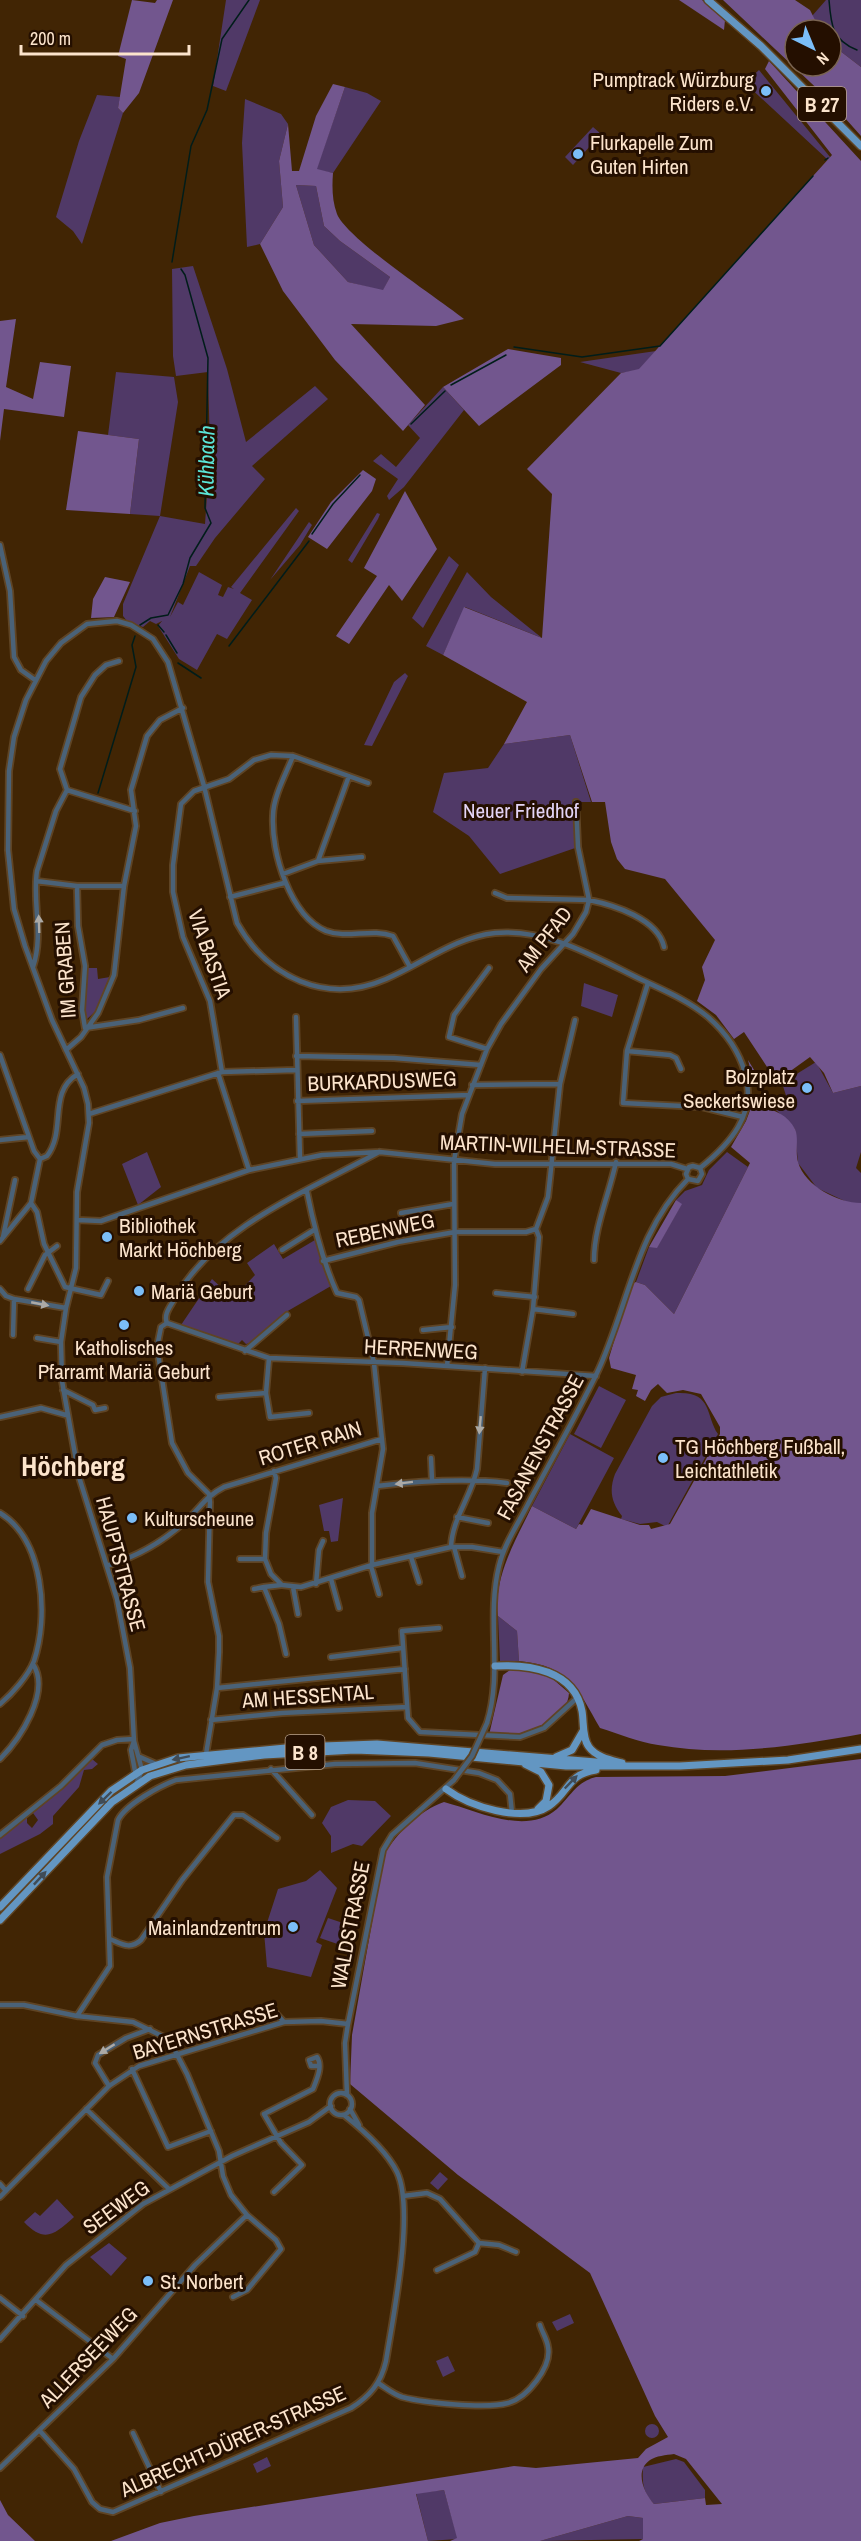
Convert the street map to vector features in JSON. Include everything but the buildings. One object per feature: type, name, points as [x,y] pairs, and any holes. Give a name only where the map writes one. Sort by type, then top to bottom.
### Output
[{"type":"main road","name":"B 27","points":[[708,0],[781,65],[861,146]]},
{"type":"main road","points":[[495,1666],[523,1665],[541,1669],[565,1682],[577,1698],[586,1743],[592,1751],[630,1766]]},
{"type":"main road","points":[[554,1758],[572,1750],[580,1740],[584,1729]]},
{"type":"main road","name":"B 8","points":[[0,1907],[98,1804],[156,1764],[206,1754],[327,1744],[377,1744],[608,1762],[615,1766]]},
{"type":"main road","name":"B 8","points":[[0,1920],[112,1802],[135,1785],[140,1776],[203,1762],[327,1751],[406,1751],[566,1766],[630,1766],[788,1760],[861,1749]]},
{"type":"main road","points":[[517,1762],[541,1772],[547,1780],[548,1796],[534,1812]]},
{"type":"main road","points":[[446,1789],[464,1801],[512,1813],[534,1812],[547,1808],[578,1775],[615,1766]]},
{"type":"street","points":[[0,545],[10,591],[14,657],[21,670],[35,680]]},
{"type":"street","points":[[296,1070],[220,1073],[89,1114],[78,1074],[33,967],[15,909],[8,842],[12,753],[26,700],[46,662],[75,631],[99,621],[117,621],[143,632],[161,649],[183,708],[237,923],[255,951],[270,965],[297,982],[333,989],[360,988],[458,943],[495,933],[526,934],[566,943],[700,1011],[730,1042],[743,1067],[748,1087],[743,1117],[729,1144],[700,1168]]},
{"type":"street","points":[[33,967],[38,953],[39,929],[36,881],[56,811],[67,790],[60,769],[81,697],[95,675],[106,665],[119,661]]},
{"type":"street","points":[[85,1028],[98,1013],[114,975],[124,886],[136,826],[131,790],[147,735],[160,720],[183,708]]},
{"type":"street","points":[[204,786],[229,779],[261,757],[279,754],[293,756],[368,783]]},
{"type":"street","points":[[293,756],[273,816],[284,883],[297,906],[311,923],[328,932],[393,936],[410,967]]},
{"type":"street","points":[[318,861],[349,776]]},
{"type":"street","name":"VIA BASTIA","points":[[204,786],[187,797],[178,813],[173,892],[183,937],[210,1001],[220,1073],[249,1170]]},
{"type":"street","points":[[67,790],[135,811]]},
{"type":"street","name":"AM PFAD","points":[[447,1366],[455,1285],[454,1161],[462,1114],[487,1049],[514,1005],[581,923],[589,900],[578,847],[576,802]]},
{"type":"street","points":[[283,874],[318,861],[362,857]]},
{"type":"street","points":[[36,881],[77,886],[124,886]]},
{"type":"street","points":[[230,897],[284,883]]},
{"type":"street","name":"IM GRABEN","points":[[66,1050],[81,1037],[85,1028],[82,1010],[85,966],[78,926],[77,886]]},
{"type":"street","points":[[495,893],[507,898],[589,900],[639,920],[662,939],[664,947]]},
{"type":"street","name":"AM PFAD","points":[[487,1049],[449,1037],[454,1015],[489,968]]},
{"type":"street","points":[[648,983],[627,1051],[623,1103],[702,1107],[743,1117]]},
{"type":"street","points":[[85,1028],[139,1020],[183,1008]]},
{"type":"street","points":[[296,1017],[300,1158]]},
{"type":"street","points":[[522,1372],[535,1297],[539,1238],[536,1229],[545,1210],[560,1084],[574,1020]]},
{"type":"street","points":[[627,1051],[670,1055],[676,1058],[681,1070]]},
{"type":"street","points":[[0,1055],[29,1137],[40,1159],[32,1203],[49,1254],[65,1287],[101,1295]]},
{"type":"street","points":[[296,1056],[394,1058],[481,1065]]},
{"type":"street","points":[[40,1159],[47,1156],[53,1146],[62,1090],[78,1074]]},
{"type":"street","points":[[472,1085],[560,1084]]},
{"type":"street","name":"BURKARDUSWEG","points":[[297,1101],[469,1095]]},
{"type":"street","name":"HAUPTSTRASSE","points":[[89,1114],[78,1182],[76,1268],[66,1308],[62,1342],[63,1390],[79,1477],[109,1564],[130,1668],[134,1740],[139,1756],[140,1776]]},
{"type":"street","points":[[299,1134],[372,1131]]},
{"type":"street","points":[[0,1140],[29,1137]]},
{"type":"street","points":[[206,1754],[217,1688],[219,1636],[208,1566],[209,1494],[188,1473],[172,1443],[157,1347],[160,1331],[166,1323],[167,1312],[185,1282],[214,1249],[241,1229],[380,1152]]},
{"type":"street","name":"MARTIN-WILHELM-STRASSE","points":[[77,1220],[95,1221],[112,1217],[249,1170],[300,1158],[380,1152],[495,1164],[616,1162],[678,1164],[687,1169]]},
{"type":"street","points":[[594,1260],[594,1242],[609,1197],[616,1162]]},
{"type":"street","points":[[693,1166],[700,1168],[702,1174],[698,1181],[688,1179],[687,1169],[693,1166]]},
{"type":"street","name":"FASANENSTRASSE","points":[[478,1745],[487,1723],[493,1698],[495,1666],[492,1602],[503,1552],[596,1376],[636,1266],[667,1203],[688,1179]]},
{"type":"street","points":[[2,1239],[8,1221],[15,1180]]},
{"type":"street","points":[[307,1192],[323,1261]]},
{"type":"street","points":[[2,1239],[32,1203]]},
{"type":"street","points":[[400,1213],[453,1204]]},
{"type":"street","points":[[8,1221],[14,1225]]},
{"type":"street","name":"REBENWEG","points":[[323,1261],[398,1242],[455,1232],[526,1232],[536,1229]]},
{"type":"street","points":[[282,1250],[314,1230]]},
{"type":"street","points":[[27,1288],[45,1255],[57,1246]]},
{"type":"street","name":"ROTER RAIN","points":[[209,1494],[274,1471],[382,1439],[374,1363],[359,1300],[356,1297],[337,1293],[323,1261]]},
{"type":"street","points":[[102,1302],[101,1295],[108,1281]]},
{"type":"street","points":[[0,1288],[6,1296],[14,1299],[66,1308]]},
{"type":"street","points":[[496,1293],[535,1297]]},
{"type":"street","points":[[13,1335],[14,1299]]},
{"type":"street","points":[[533,1309],[573,1314]]},
{"type":"street","points":[[244,1351],[287,1315]]},
{"type":"street","name":"HERRENWEG","points":[[166,1323],[269,1358],[485,1368],[596,1376]]},
{"type":"street","points":[[423,1330],[452,1328]]},
{"type":"street","points":[[37,1338],[62,1342]]},
{"type":"street","points":[[269,1358],[266,1393],[270,1417],[309,1413]]},
{"type":"street","points":[[462,1576],[453,1547],[457,1518],[474,1481],[485,1368]]},
{"type":"street","points":[[63,1390],[93,1405],[95,1410],[105,1408]]},
{"type":"street","points":[[219,1397],[266,1393]]},
{"type":"street","points":[[0,1417],[40,1408],[66,1415]]},
{"type":"street","points":[[379,1594],[371,1566],[371,1534],[382,1465],[382,1439]]},
{"type":"street","points":[[431,1458],[432,1480]]},
{"type":"street","points":[[274,1471],[276,1478],[266,1533],[265,1559],[271,1574],[282,1585]]},
{"type":"street","points":[[377,1486],[432,1480],[507,1483]]},
{"type":"street","points":[[109,1564],[136,1555],[158,1542],[189,1518],[209,1494]]},
{"type":"street","points":[[0,1513],[18,1529],[27,1545],[40,1588],[40,1629],[33,1664],[0,1704]]},
{"type":"street","points":[[457,1518],[488,1523]]},
{"type":"street","points":[[316,1584],[319,1550],[323,1540]]},
{"type":"street","points":[[254,1589],[316,1584],[371,1566],[453,1547],[503,1552]]},
{"type":"street","points":[[411,1557],[419,1582]]},
{"type":"street","points":[[240,1559],[265,1559]]},
{"type":"street","points":[[331,1579],[339,1608]]},
{"type":"street","points":[[264,1587],[279,1624],[286,1654]]},
{"type":"street","points":[[293,1587],[298,1614]]},
{"type":"street","points":[[439,1628],[402,1631],[410,1724],[420,1732],[520,1737],[544,1728],[577,1698]]},
{"type":"street","points":[[331,1657],[402,1648]]},
{"type":"street","points":[[0,1759],[13,1747],[35,1703],[38,1677],[33,1664]]},
{"type":"street","points":[[217,1688],[405,1669]]},
{"type":"street","name":"AM HESSENTAL","points":[[211,1720],[293,1712],[407,1707]]},
{"type":"street","points":[[0,1835],[61,1786],[102,1745],[117,1740],[134,1740]]},
{"type":"street","name":"HAUPTSTRASSE","points":[[134,1740],[131,1749],[140,1776]]},
{"type":"street","name":"WALDSTRASSE","points":[[347,2095],[345,2077],[348,2024],[382,1850],[402,1825],[446,1789],[478,1745]]},
{"type":"street","points":[[139,1756],[156,1764]]},
{"type":"street","points":[[77,2016],[107,1975],[110,1966],[107,1877],[113,1836],[120,1816],[146,1796],[176,1780],[271,1769],[400,1763],[478,1773],[506,1787],[512,1802],[512,1813]]},
{"type":"street","points":[[271,1769],[312,1815]]},
{"type":"street","points":[[110,1939],[127,1947],[135,1946],[141,1940],[230,1817],[243,1815],[277,1838]]},
{"type":"street","points":[[0,2005],[24,2005],[77,2016],[133,2022],[162,2036],[178,2055],[211,2131],[222,2163],[223,2176],[231,2195],[247,2215],[276,2240],[281,2249],[247,2290],[233,2297]]},
{"type":"street","points":[[269,2006],[284,2022]]},
{"type":"street","name":"BAYERNSTRASSE","points":[[0,2197],[109,2086],[132,2069],[284,2022],[321,2021],[348,2024]]},
{"type":"street","points":[[109,2086],[95,2063],[98,2055],[139,2031],[150,2029]]},
{"type":"street","points":[[274,2192],[302,2165],[276,2135],[264,2114],[313,2089],[320,2072],[318,2066]]},
{"type":"street","points":[[132,2069],[168,2147],[211,2131]]},
{"type":"street","name":"WALDSTRASSE","points":[[337,2094],[345,2077]]},
{"type":"street","points":[[337,2094],[347,2095],[351,2101],[351,2109],[344,2115],[334,2112],[331,2106],[332,2099],[337,2094]]},
{"type":"street","name":"SEEWEG","points":[[317,2117],[331,2106]]},
{"type":"street","points":[[86,2109],[169,2189]]},
{"type":"street","name":"ALBRECHT-DÜRER-STRASSE","points":[[351,2109],[360,2128]]},
{"type":"street","name":"SEEWEG","points":[[0,2339],[73,2259],[143,2204],[276,2135],[334,2112]]},
{"type":"street","name":"ALBRECHT-DÜRER-STRASSE","points":[[40,2431],[70,2463],[92,2502],[100,2509],[116,2512],[351,2408],[363,2400],[378,2383],[386,2361],[404,2232],[403,2196],[397,2172],[360,2128],[344,2115]]},
{"type":"street","points":[[0,2184],[6,2191]]},
{"type":"street","points":[[403,2196],[427,2193],[440,2199],[479,2243],[499,2245],[516,2252]]},
{"type":"street","name":"ALLERSEEWEG","points":[[0,2468],[113,2359],[195,2265],[247,2215]]},
{"type":"street","points":[[437,2270],[475,2252],[479,2243]]},
{"type":"street","points":[[0,2298],[22,2316]]},
{"type":"street","points":[[36,2300],[113,2359]]},
{"type":"street","points":[[378,2383],[393,2393],[408,2398],[492,2406],[510,2403],[534,2384],[545,2365],[549,2348],[540,2325]]},
{"type":"street","points":[[133,2433],[161,2492]]},
{"type":"green space","points":[[226,0],[260,0],[226,91],[213,86]]},
{"type":"green space","points":[[826,0],[861,0],[861,67],[843,53],[843,18],[813,18],[812,16]]},
{"type":"green space","name":"Pumptrack Würzburg Riders e.V.","points":[[759,70],[830,157],[828,160],[745,83]]},
{"type":"green space","points":[[345,87],[367,93],[381,101],[333,173],[316,170]]},
{"type":"green space","points":[[97,95],[120,97],[118,108],[123,113],[82,244],[73,231],[56,217],[79,141]]},
{"type":"green space","points":[[245,99],[281,114],[288,124],[279,161],[283,207],[260,244],[247,247],[242,143]]},
{"type":"green space","points":[[593,127],[601,134],[573,165],[565,157]]},
{"type":"green space","points":[[296,185],[316,186],[324,226],[340,241],[390,277],[383,291],[348,282],[314,245]]},
{"type":"green space","points":[[193,266],[227,369],[246,442],[315,386],[328,399],[252,466],[265,479],[215,538],[196,566],[190,566],[170,617],[178,602],[183,605],[199,572],[222,585],[218,595],[223,597],[228,587],[234,589],[231,587],[296,508],[299,511],[240,593],[252,600],[227,639],[217,634],[197,670],[179,659],[158,626],[162,621],[156,624],[150,621],[143,627],[127,621],[123,616],[123,604],[160,516],[205,524],[210,452],[208,372],[176,376],[173,356],[172,269]]},
{"type":"green space","points":[[656,351],[639,370],[621,373],[580,362]]},
{"type":"green space","points":[[116,372],[174,377],[178,402],[160,516],[130,514],[139,439],[108,435]]},
{"type":"green space","points":[[443,387],[464,410],[404,487],[389,500],[387,496],[398,479],[373,461],[381,454],[396,467],[420,438],[408,425]]},
{"type":"green space","points":[[377,513],[380,514],[378,519],[352,563],[348,560]]},
{"type":"green space","points":[[309,522],[312,525],[300,545],[270,580]]},
{"type":"green space","points":[[449,556],[459,565],[423,628],[412,618]]},
{"type":"green space","points":[[467,572],[491,597],[542,638],[465,607],[443,655],[426,646]]},
{"type":"green space","points":[[405,673],[408,676],[372,746],[364,745],[394,682]]},
{"type":"green space","name":"Neuer Friedhof","points":[[570,735],[591,802],[576,802],[578,847],[500,874],[469,836],[433,812],[444,773],[488,768],[504,744]]},
{"type":"green space","points":[[88,968],[97,968],[98,979],[110,977],[98,1009],[87,1019],[84,1013]]},
{"type":"green space","points":[[584,983],[618,995],[612,1017],[581,1006]]},
{"type":"green space","points":[[816,1062],[833,1093],[861,1086],[861,1152],[856,1168],[861,1173],[861,1203],[849,1203],[817,1188],[798,1163],[795,1129],[776,1110],[789,1105],[782,1083]]},
{"type":"green space","points":[[147,1152],[161,1187],[138,1205],[122,1164]]},
{"type":"green space","points":[[727,1152],[748,1167],[674,1314],[645,1285],[636,1282],[649,1247],[657,1247],[681,1205],[676,1200],[685,1191],[702,1185],[709,1170]]},
{"type":"green space","points":[[315,1240],[331,1286],[286,1312],[250,1343],[246,1344],[242,1340],[237,1345],[181,1325],[212,1279],[233,1298],[255,1275],[247,1263],[274,1244],[283,1259]]},
{"type":"green space","points":[[599,1386],[626,1400],[601,1448],[574,1434]]},
{"type":"green space","points":[[688,1393],[702,1400],[718,1434],[667,1527],[657,1522],[640,1524],[621,1519],[622,1516],[612,1496],[615,1474],[652,1406],[661,1397]]},
{"type":"green space","points":[[570,1434],[614,1458],[576,1529],[532,1506]]},
{"type":"green space","points":[[343,1498],[338,1541],[331,1542],[329,1531],[324,1531],[319,1505]]},
{"type":"green space","points":[[498,1616],[517,1631],[519,1661],[500,1661]]},
{"type":"green space","points":[[92,1759],[98,1764],[92,1769],[84,1770],[79,1787],[53,1816],[53,1824],[40,1834],[0,1854],[0,1839],[27,1816],[27,1823],[32,1828],[38,1820],[33,1813],[66,1786]]},
{"type":"green space","points":[[348,1800],[375,1801],[391,1816],[362,1846],[353,1844],[331,1853],[331,1836],[322,1823],[331,1807]]},
{"type":"green space","name":"Mainlandzentrum","points":[[320,1870],[337,1888],[316,1942],[322,1945],[311,1977],[267,1967],[264,1932],[278,1889],[306,1881]]},
{"type":"green space","points":[[355,1913],[360,1914],[352,1949],[320,1938],[328,1918],[352,1926]]},
{"type":"green space","points":[[440,2172],[448,2179],[438,2190],[430,2183]]},
{"type":"green space","points":[[57,2199],[74,2217],[61,2228],[44,2235],[31,2229],[24,2222],[35,2212],[40,2216]]},
{"type":"green space","points":[[109,2243],[127,2258],[111,2276],[90,2257]]},
{"type":"green space","points":[[570,2314],[574,2323],[557,2331],[552,2322]]},
{"type":"green space","points":[[448,2356],[455,2371],[443,2377],[436,2361]]},
{"type":"green space","points":[[652,2424],[657,2426],[659,2431],[657,2436],[652,2438],[647,2436],[645,2431],[647,2426]]},
{"type":"green space","points":[[267,2457],[271,2466],[257,2473],[253,2464]]},
{"type":"green space","points":[[676,2459],[684,2462],[705,2490],[705,2498],[654,2504],[644,2487],[643,2467]]},
{"type":"green space","points":[[444,2490],[458,2539],[428,2541],[416,2493]]},
{"type":"green space","points":[[628,2516],[643,2518],[643,2539],[540,2541]]},
{"type":"shaded area","points":[[132,0],[155,3],[157,0],[173,0],[139,93],[123,113],[118,108],[126,59],[118,56]]},
{"type":"shaded area","points":[[679,0],[702,0],[725,20],[724,30]]},
{"type":"shaded area","points":[[723,0],[795,0],[810,10],[814,18],[783,18],[783,57]]},
{"type":"shaded area","points":[[843,53],[861,67],[861,136],[806,78],[843,78]]},
{"type":"shaded area","points":[[769,61],[861,161],[861,1086],[833,1093],[824,1073],[810,1057],[778,1080],[754,1083],[748,1060],[759,1078],[771,1073],[744,1032],[734,1039],[716,1015],[697,1001],[705,980],[702,967],[715,940],[665,879],[625,869],[617,859],[611,842],[605,802],[592,802],[570,735],[504,744],[527,702],[443,655],[464,607],[542,638],[552,494],[527,469],[621,373],[639,369],[832,155],[765,69]]},
{"type":"shaded area","points":[[333,84],[345,87],[317,169],[333,173],[334,204],[344,225],[375,253],[464,319],[436,326],[351,324],[425,405],[403,431],[335,360],[283,291],[260,244],[283,207],[279,161],[288,124],[292,171],[299,171],[316,116]],"holes":[[[296,185],[316,186],[324,226],[340,241],[390,277],[383,290],[348,282],[314,245]]]},
{"type":"shaded area","points":[[16,319],[6,387],[33,399],[40,362],[71,366],[64,417],[4,409],[0,441],[0,321]]},
{"type":"shaded area","points":[[508,349],[561,358],[561,365],[479,426],[443,387]]},
{"type":"shaded area","points":[[78,431],[139,439],[130,514],[66,510]]},
{"type":"shaded area","points":[[363,470],[376,479],[372,491],[327,549],[308,537],[331,502]]},
{"type":"shaded area","points":[[405,491],[437,549],[402,601],[389,585],[349,644],[336,636],[377,576],[364,568]]},
{"type":"shaded area","points":[[105,577],[130,582],[114,617],[91,618],[93,599]]},
{"type":"shaded area","points":[[752,1105],[776,1112],[791,1123],[796,1133],[798,1162],[802,1171],[815,1186],[842,1200],[861,1203],[861,1734],[734,1750],[658,1745],[600,1728],[585,1701],[570,1681],[550,1668],[519,1661],[517,1631],[498,1616],[499,1587],[507,1559],[532,1506],[576,1529],[579,1524],[582,1525],[591,1509],[640,1525],[649,1525],[651,1529],[670,1524],[720,1434],[720,1427],[701,1394],[683,1390],[667,1393],[658,1384],[651,1390],[645,1401],[636,1396],[638,1390],[632,1389],[636,1375],[611,1368],[609,1358],[631,1284],[636,1282],[645,1285],[674,1314],[750,1163],[731,1147]]},
{"type":"shaded area","points":[[676,1200],[682,1204],[657,1248],[649,1247]]},
{"type":"shaded area","points":[[532,1669],[547,1674],[569,1693],[564,1709],[551,1723],[535,1732],[518,1737],[489,1735],[503,1675],[510,1670]]},
{"type":"shaded area","points":[[861,1759],[861,2541],[639,2541],[643,2539],[643,2518],[628,2516],[540,2541],[450,2541],[457,2538],[444,2490],[416,2494],[428,2541],[111,2541],[160,2523],[194,2516],[514,2466],[536,2468],[638,2458],[646,2449],[668,2437],[655,2416],[590,2273],[458,2175],[350,2084],[352,2035],[384,1855],[402,1831],[426,1811],[444,1802],[502,1819],[531,1821],[545,1817],[557,1809],[583,1782],[596,1777],[725,1776]],"holes":[[[674,2454],[686,2459],[722,2504],[706,2505],[705,2498],[654,2504],[642,2482],[642,2470],[645,2465],[652,2459]]]},
{"type":"shaded area","points":[[0,2500],[8,2515],[35,2541],[0,2541]]},
{"type":"waterway","name":"Kühbach","points":[[172,262],[191,146],[207,110],[222,39],[249,0]]},
{"type":"waterway","points":[[829,0],[834,31],[842,41],[857,50]]},
{"type":"waterway","points":[[514,347],[582,357],[660,346],[813,176]]},
{"type":"waterway","name":"Kühbach","points":[[140,625],[151,618],[168,615],[183,584],[190,558],[211,523],[205,508],[208,358],[185,275],[181,269]]},
{"type":"waterway","points":[[451,385],[506,355]]},
{"type":"waterway","points":[[411,424],[445,391]]},
{"type":"waterway","points":[[312,534],[333,504],[360,475]]},
{"type":"waterway","points":[[229,646],[309,541]]},
{"type":"waterway","points":[[158,625],[164,632]]},
{"type":"waterway","points":[[166,635],[177,653]]},
{"type":"waterway","name":"Kühbach","points":[[98,793],[136,667],[132,645],[135,636]]},
{"type":"waterway","points":[[178,663],[201,678]]},
{"type":"waterway","points":[[12,1296],[36,1301]]},
{"type":"place","name":"Pumptrack Würzburg Riders e.V.","points":[[766,91]]},
{"type":"place","name":"Flurkapelle Zum Guten Hirten","points":[[578,154]]},
{"type":"place","name":"Bolzplatz Seckertswiese","points":[[807,1088]]},
{"type":"place","name":"Bibliothek Markt Höchberg","points":[[107,1237]]},
{"type":"place","name":"Mariä Geburt","points":[[139,1291]]},
{"type":"place","name":"Katholisches Pfarramt Mariä Geburt","points":[[124,1325]]},
{"type":"place","name":"TG Höchberg Fußball, Leichtathletik","points":[[663,1458]]},
{"type":"place","name":"Kulturscheune","points":[[132,1518]]},
{"type":"place","name":"Mainlandzentrum","points":[[293,1927]]},
{"type":"place","name":"St. Norbert","points":[[148,2281]]},
{"type":"district","name":"Höchberg","points":[[73,1466]]}]
